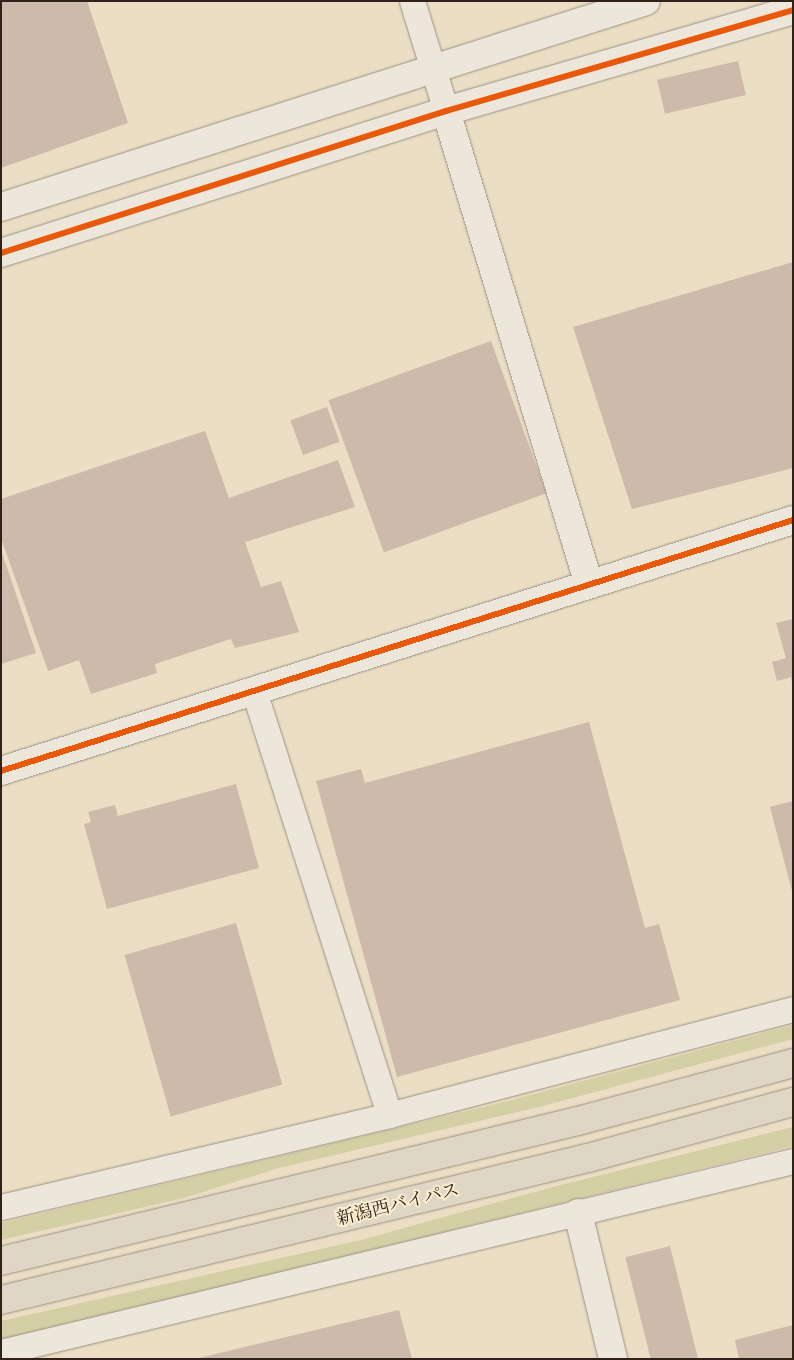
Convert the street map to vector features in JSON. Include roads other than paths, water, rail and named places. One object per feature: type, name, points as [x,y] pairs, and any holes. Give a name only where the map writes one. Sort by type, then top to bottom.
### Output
[{"type":"highway","points":[[1,1261],[578,1121],[793,1063]]},
{"type":"highway","name":"新潟西バイパス","points":[[1,1300],[588,1158],[793,1102]]},
{"type":"street","points":[[412,1],[589,585]]},
{"type":"street","points":[[1,207],[432,67],[646,1]]},
{"type":"street","points":[[1,253],[446,112],[793,10]]},
{"type":"street","points":[[1,771],[793,520]]},
{"type":"street","points":[[254,691],[389,1115]]},
{"type":"street","points":[[1,1207],[389,1115],[793,1009]]},
{"type":"street","points":[[1,1352],[793,1161]]},
{"type":"street","points":[[578,1213],[613,1359]]}]
